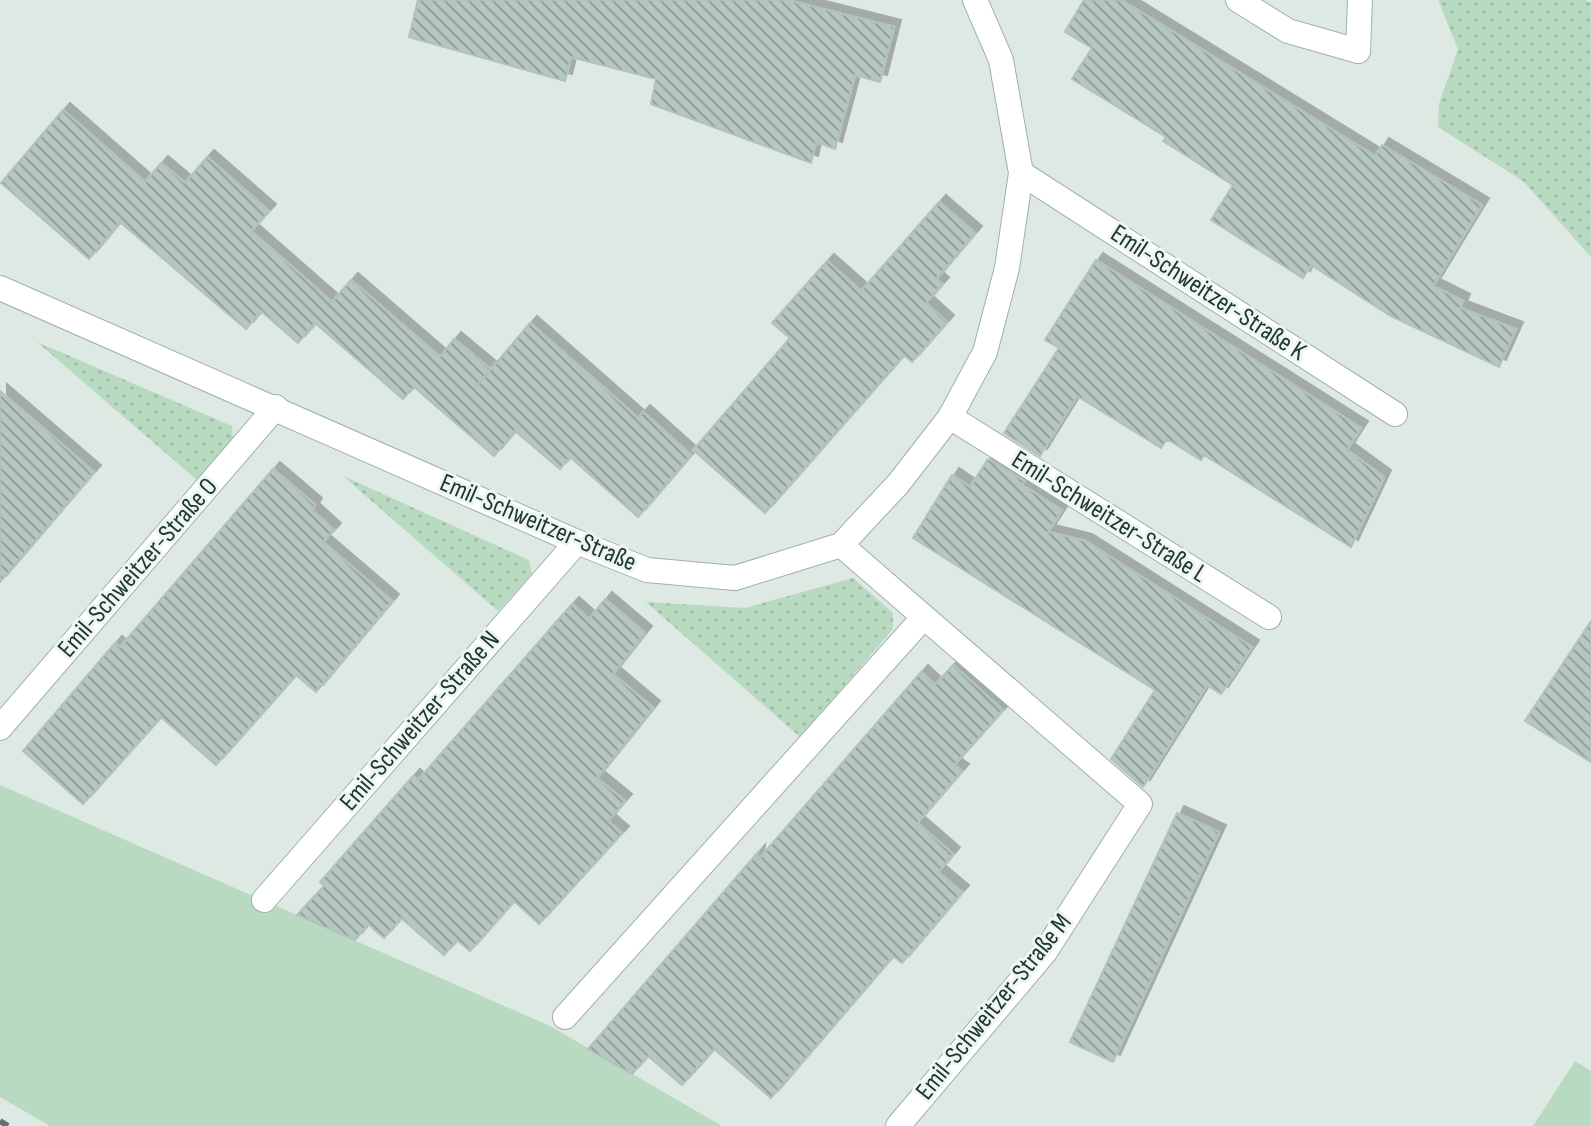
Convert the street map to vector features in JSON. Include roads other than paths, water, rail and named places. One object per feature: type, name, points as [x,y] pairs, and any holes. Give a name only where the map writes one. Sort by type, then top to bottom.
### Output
[{"type":"street","name":"Emil-Schweitzer-Straße","points":[[0,288],[647,570],[735,578],[841,545],[898,484],[950,417],[985,352],[1007,268],[1021,173],[1001,60],[975,0]]},
{"type":"street","points":[[1238,0],[1288,31],[1358,51],[1360,0]]},
{"type":"street","name":"Emil-Schweitzer-Straße K","points":[[1021,173],[1395,414]]},
{"type":"street","name":"Emil-Schweitzer-Straße O","points":[[0,728],[276,407]]},
{"type":"street","name":"Emil-Schweitzer-Straße L","points":[[950,417],[1269,617]]},
{"type":"street","name":"Emil-Schweitzer-Straße N","points":[[264,900],[577,542]]},
{"type":"street","name":"Emil-Schweitzer-Straße M","points":[[841,545],[1140,804],[1045,952],[898,1126]]},
{"type":"street","points":[[565,1017],[923,618]]},
{"type":"railway","points":[[0,1121],[8,1126]]}]
